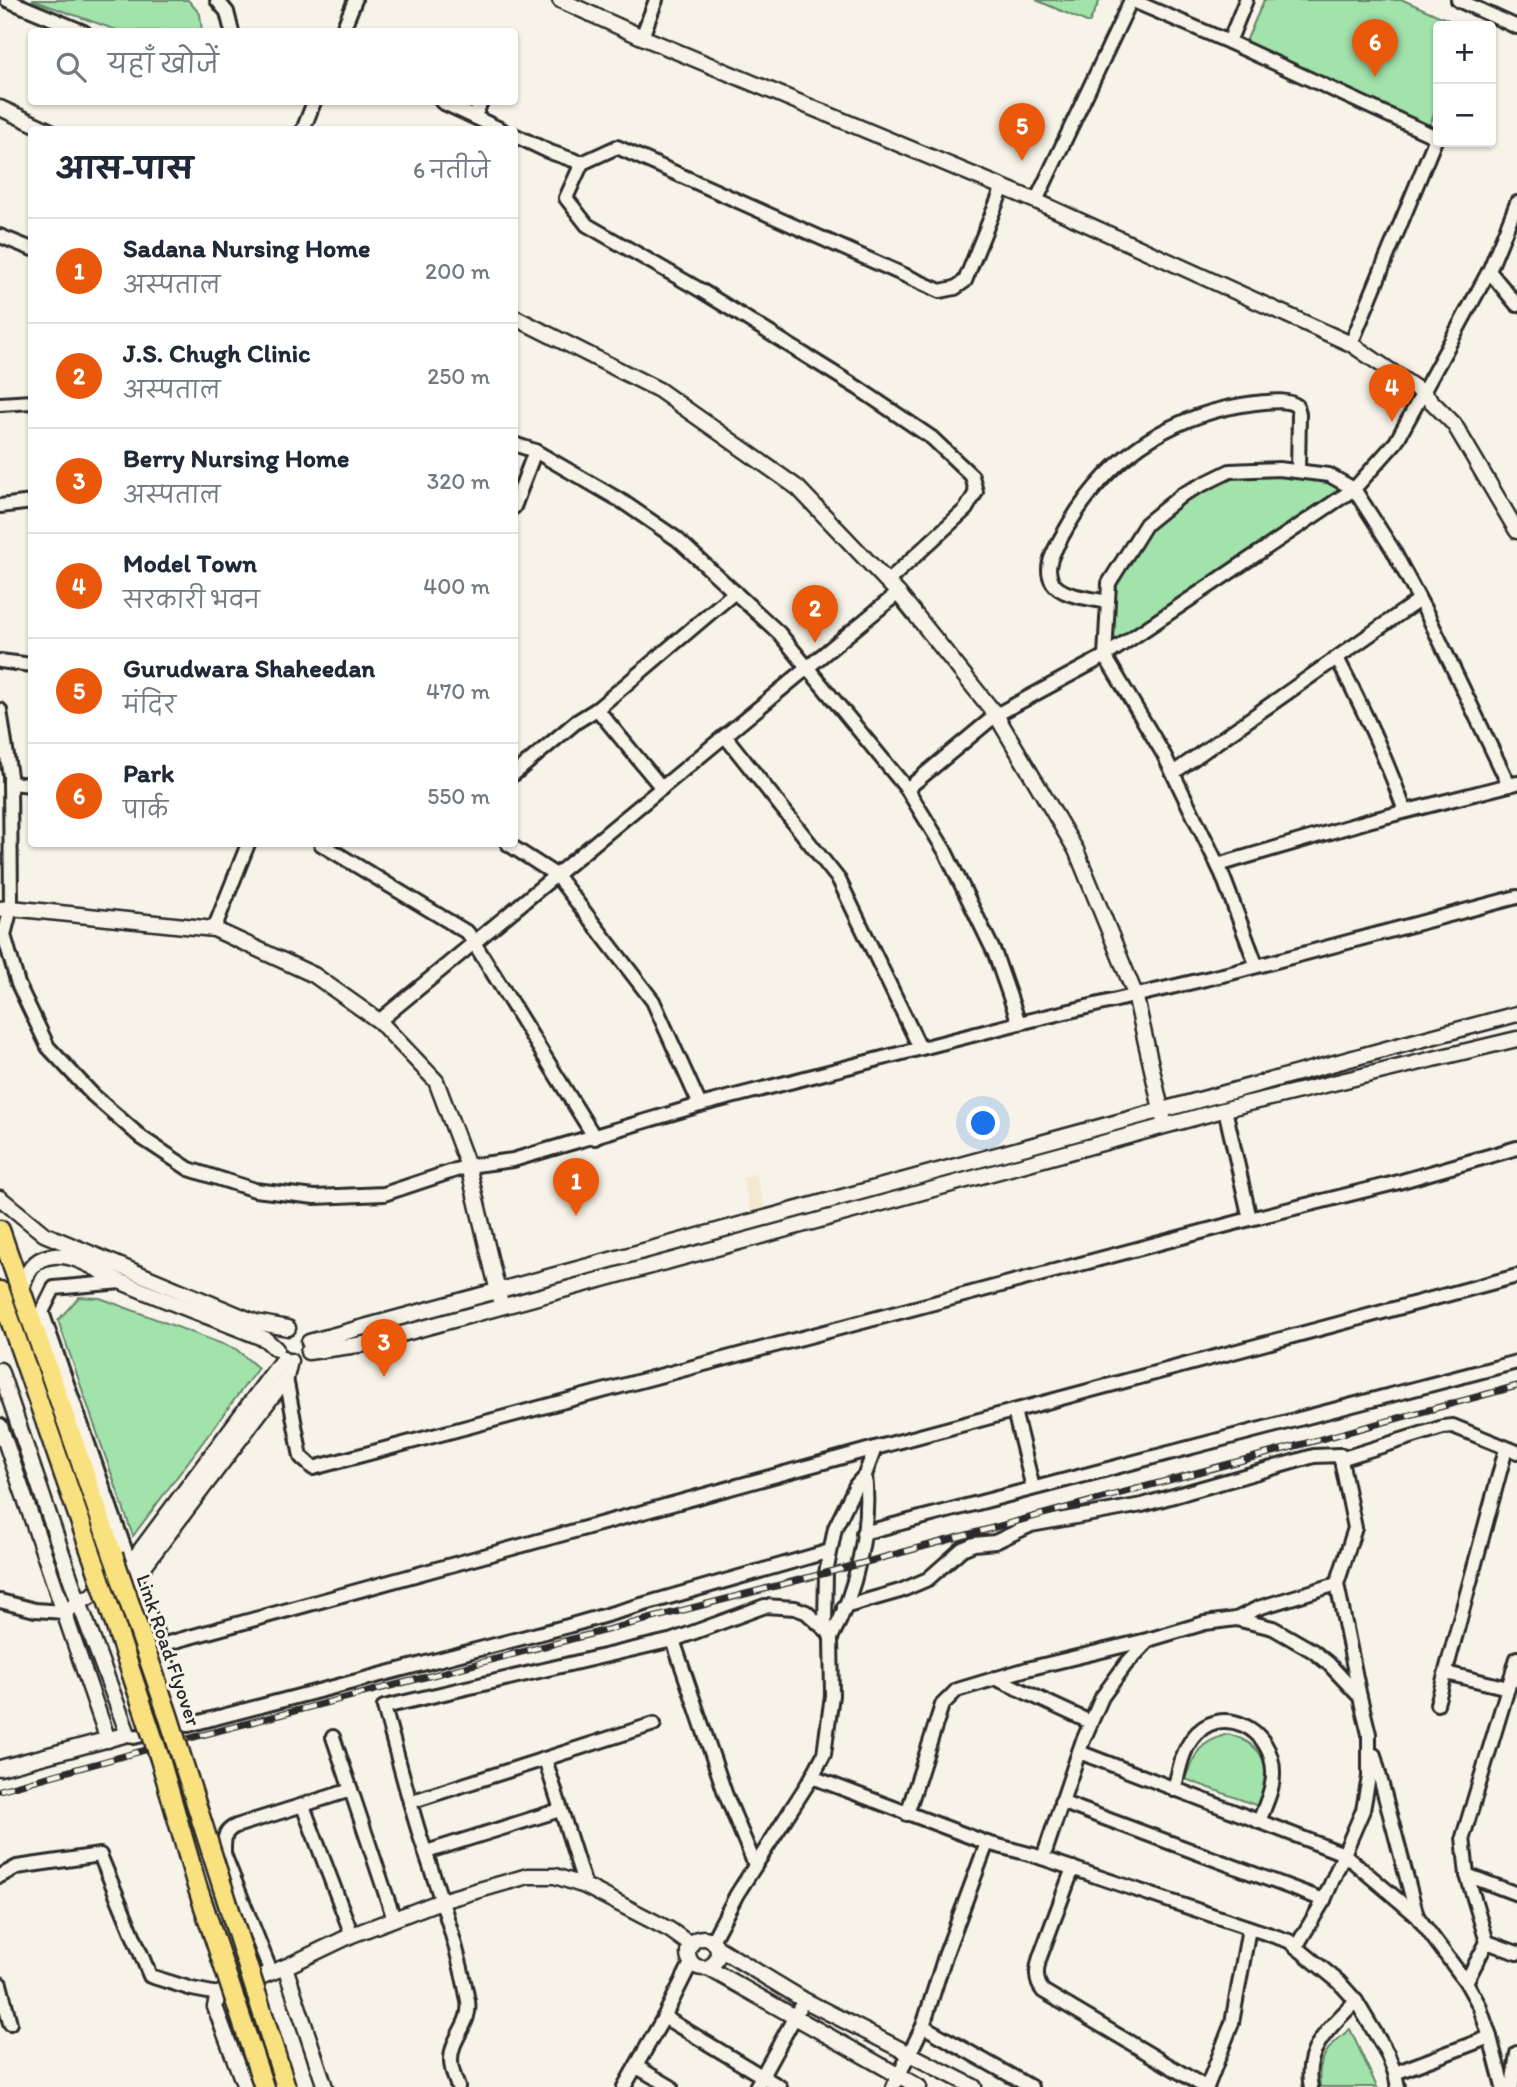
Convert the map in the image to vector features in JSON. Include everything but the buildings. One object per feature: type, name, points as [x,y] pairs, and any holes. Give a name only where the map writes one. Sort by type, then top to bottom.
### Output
[{"type":"main road","name":"Link Road Flyover","points":[[0,1230],[168,1715],[286,2087]]},
{"type":"main road","name":"Link Road Flyover","points":[[2,1298],[160,1759],[197,1886],[264,2087]]},
{"type":"street","points":[[7,0],[74,28]]},
{"type":"street","points":[[217,0],[227,12],[231,28]]},
{"type":"street","points":[[344,28],[355,0]]},
{"type":"street","points":[[561,0],[642,37],[1036,201],[1351,345],[1423,393],[1454,424],[1517,531]]},
{"type":"street","points":[[642,37],[656,0]]},
{"type":"street","points":[[1036,201],[1131,0],[1433,133]]},
{"type":"street","points":[[1229,42],[1246,0]]},
{"type":"street","points":[[1458,0],[1491,21]]},
{"type":"street","points":[[1496,23],[1517,27]]},
{"type":"street","points":[[305,126],[313,105]]},
{"type":"street","points":[[449,105],[494,126]]},
{"type":"street","points":[[475,117],[480,105]]},
{"type":"street","points":[[0,108],[39,126]]},
{"type":"street","points":[[518,137],[582,163]]},
{"type":"street","points":[[1351,345],[1433,145]]},
{"type":"street","points":[[379,1021],[808,668],[893,588],[966,509],[976,492],[972,476],[932,438],[858,388],[702,291],[587,225],[566,198],[582,163],[617,147],[940,291],[955,288],[965,281],[1003,187]]},
{"type":"street","points":[[907,789],[996,715],[1105,656],[1354,489],[1396,442],[1489,271],[1517,203]]},
{"type":"street","points":[[0,236],[28,247]]},
{"type":"street","points":[[1489,271],[1517,305]]},
{"type":"street","points":[[518,319],[659,390],[798,488],[893,588],[996,715],[1076,850],[1135,994],[1165,1126]]},
{"type":"street","points":[[1107,602],[1066,592],[1056,586],[1049,573],[1049,565],[1059,540],[1085,499],[1134,449],[1170,428],[1223,407],[1269,401],[1290,402],[1297,406],[1299,414],[1298,471]]},
{"type":"street","points":[[0,404],[28,402]]},
{"type":"street","points":[[518,445],[535,451],[623,502],[677,539],[779,633],[907,789],[945,850],[995,954],[1019,1023]]},
{"type":"street","points":[[518,496],[535,451]]},
{"type":"street","points":[[1218,865],[1405,811],[1513,784],[1393,550],[1354,489],[1329,475],[1279,469],[1230,471],[1182,494],[1146,524],[1109,583],[1105,656],[1173,773],[1218,865],[1256,964]]},
{"type":"street","points":[[0,506],[28,502]]},
{"type":"street","points":[[518,772],[735,593]]},
{"type":"street","points":[[1173,773],[1419,600]]},
{"type":"street","points":[[1337,658],[1364,710],[1405,811]]},
{"type":"street","points":[[0,661],[28,664]]},
{"type":"street","points":[[597,709],[662,788]]},
{"type":"street","points":[[0,710],[10,783],[4,935],[18,984],[48,1047],[93,1095],[142,1138],[189,1168],[255,1190],[315,1197],[384,1194],[468,1167],[513,1160],[595,1138],[700,1105],[1135,994],[1218,976],[1517,897]]},
{"type":"street","points":[[725,736],[839,880],[920,1048]]},
{"type":"street","points":[[10,783],[28,785]]},
{"type":"street","points":[[214,929],[247,847]]},
{"type":"street","points":[[326,847],[468,933],[595,1138]]},
{"type":"street","points":[[513,847],[556,875],[653,1001],[700,1105]]},
{"type":"street","points":[[5,908],[214,929],[314,975],[379,1021],[436,1081],[468,1167],[502,1307]]},
{"type":"street","points":[[21,1292],[25,1274],[38,1260],[55,1255],[78,1261],[121,1282],[265,1339],[283,1356],[299,1360],[309,1347],[499,1292],[1161,1109],[1517,1014]]},
{"type":"street","points":[[309,1347],[365,1344],[1226,1109],[1517,1039]]},
{"type":"street","points":[[1226,1109],[1250,1219]]},
{"type":"street","points":[[288,1328],[280,1333],[276,1340],[283,1356],[301,1457],[313,1468],[1250,1219],[1395,1183],[1517,1148]]},
{"type":"street","points":[[0,1198],[44,1234],[255,1322],[296,1328],[304,1332],[309,1347]]},
{"type":"street","points":[[161,1645],[1014,1410],[1517,1276]]},
{"type":"street","points":[[121,1282],[54,1289],[42,1312],[188,1725]]},
{"type":"street","points":[[133,1571],[283,1356]]},
{"type":"street","points":[[863,1532],[1517,1362]]},
{"type":"street","points":[[0,1370],[79,1603],[128,1734],[134,1737],[568,1626],[830,1551]]},
{"type":"street","points":[[0,1601],[35,1610],[64,1612],[133,1571],[286,1377]]},
{"type":"street","points":[[1014,1410],[1033,1488]]},
{"type":"street","points":[[0,1426],[108,1740]]},
{"type":"street","points":[[1340,1459],[1443,1427],[1463,1429],[1512,1450],[1437,1704]]},
{"type":"street","points":[[708,1968],[718,1958],[715,1945],[755,1865],[824,1754],[832,1695],[826,1573],[835,1528],[841,1513],[865,1475],[875,1448]]},
{"type":"street","points":[[844,1607],[900,1591],[940,1570],[962,1549],[974,1544],[995,1542],[1031,1525],[1142,1506],[1314,1456],[1340,1455],[1355,1528],[1336,1584],[1369,1734],[1417,1916]]},
{"type":"street","points":[[828,1634],[844,1607],[854,1574],[863,1532],[865,1475]]},
{"type":"street","points":[[907,1814],[942,1705],[957,1690],[1205,1623],[1236,1619],[1258,1608],[1336,1584]]},
{"type":"street","points":[[458,2087],[451,2056],[468,2016],[468,2006],[441,1901],[384,1707],[673,1640],[757,1609],[779,1605],[806,1612],[828,1634]]},
{"type":"street","points":[[1236,1619],[1273,1628],[1302,1644],[1329,1664],[1360,1697]]},
{"type":"street","points":[[1043,1858],[1079,1752],[1102,1697],[1126,1664],[1151,1639]]},
{"type":"street","points":[[673,1640],[725,1793],[755,1865]]},
{"type":"street","points":[[1466,1982],[1487,1942],[1467,1875],[1463,1838],[1512,1682],[1517,1658]]},
{"type":"street","points":[[1446,1673],[1512,1682]]},
{"type":"street","points":[[995,1678],[1090,1722]]},
{"type":"street","points":[[1174,1790],[1182,1758],[1193,1737],[1208,1726],[1225,1722],[1242,1724],[1258,1732],[1266,1742],[1271,1758],[1274,1776],[1259,1822]]},
{"type":"street","points":[[410,1802],[654,1724]]},
{"type":"street","points":[[0,1768],[128,1734]]},
{"type":"street","points":[[1296,1947],[1324,1900],[1363,1810],[1369,1777],[1369,1734]]},
{"type":"street","points":[[333,1737],[394,1919]]},
{"type":"street","points":[[1079,1752],[1344,1854],[1417,1916],[1466,1982],[1479,2005],[1503,2087]]},
{"type":"street","points":[[545,1759],[585,1886]]},
{"type":"street","points":[[812,1777],[987,1843],[1043,1858],[1289,1941],[1339,1982],[1356,2001],[1387,2053],[1398,2087]]},
{"type":"street","points":[[325,2087],[278,1970],[224,1854],[224,1842],[229,1829],[351,1790]]},
{"type":"street","points":[[1061,1802],[1324,1900]]},
{"type":"street","points":[[303,1806],[352,1935]]},
{"type":"street","points":[[426,1852],[561,1810]]},
{"type":"street","points":[[896,2082],[923,2026],[945,1956],[987,1843]]},
{"type":"street","points":[[0,1876],[17,1867],[100,1855],[150,1976],[218,1994],[278,1970],[352,1935],[441,1901],[528,1876],[555,1877],[585,1886],[670,1930],[691,1945]]},
{"type":"street","points":[[1073,1868],[1037,1967],[1038,1985],[1206,2087],[1214,2073],[1232,2023],[1249,1928]]},
{"type":"street","points":[[1467,1875],[1517,1894]]},
{"type":"street","points":[[919,2087],[896,2082],[708,1968],[699,1968],[691,1962],[688,1954],[691,1945],[703,1938],[804,2000],[974,2087]]},
{"type":"street","points":[[1487,1942],[1517,1953]]},
{"type":"street","points":[[624,2087],[664,2017],[691,1962]]},
{"type":"street","points":[[0,1984],[10,2023]]},
{"type":"street","points":[[218,1994],[215,2007],[245,2087]]},
{"type":"street","points":[[759,2082],[804,2000]]},
{"type":"street","points":[[1311,2087],[1309,2065],[1320,2040],[1356,2001]]},
{"type":"street","points":[[664,2017],[759,2082],[780,2087]]},
{"type":"street","points":[[923,2026],[1031,2087]]},
{"type":"street","points":[[1395,2073],[1490,2038]]},
{"type":"street","points":[[1512,2087],[1517,2053]]},
{"type":"street","points":[[636,2067],[671,2087]]},
{"type":"street","points":[[1214,2073],[1219,2087]]},
{"type":"shaded area","points":[[756,1174],[765,1209],[751,1213],[742,1178]]},
{"type":"green space","points":[[32,0],[188,0],[200,14],[202,28],[111,28]]},
{"type":"green space","points":[[1036,0],[1100,0],[1089,23]]},
{"type":"green space","points":[[1264,0],[1403,0],[1451,21],[1433,21],[1433,117],[1429,126],[1243,48]]},
{"type":"green space","points":[[1279,473],[1329,478],[1348,490],[1110,649],[1112,585],[1148,528],[1184,496],[1230,475]]},
{"type":"green space","points":[[79,1297],[100,1298],[236,1349],[258,1368],[133,1536],[58,1320]]},
{"type":"green space","points":[[1228,1734],[1252,1745],[1263,1761],[1265,1781],[1258,1806],[1185,1779],[1200,1749]]},
{"type":"green space","points":[[1350,2029],[1377,2087],[1320,2087],[1322,2060],[1336,2041]]},
{"type":"railway","points":[[0,1790],[826,1573],[1517,1386]]},
{"type":"place","name":"Park","points":[[1375,77]]},
{"type":"place","name":"Gurudwara Shaheedan","points":[[1022,161]]},
{"type":"place","name":"Model Town","points":[[1392,422]]},
{"type":"place","name":"J.S. Chugh Clinic","points":[[815,643]]},
{"type":"place","name":"Sadana Nursing Home","points":[[576,1216]]},
{"type":"place","name":"Berry Nursing Home","points":[[384,1377]]}]
